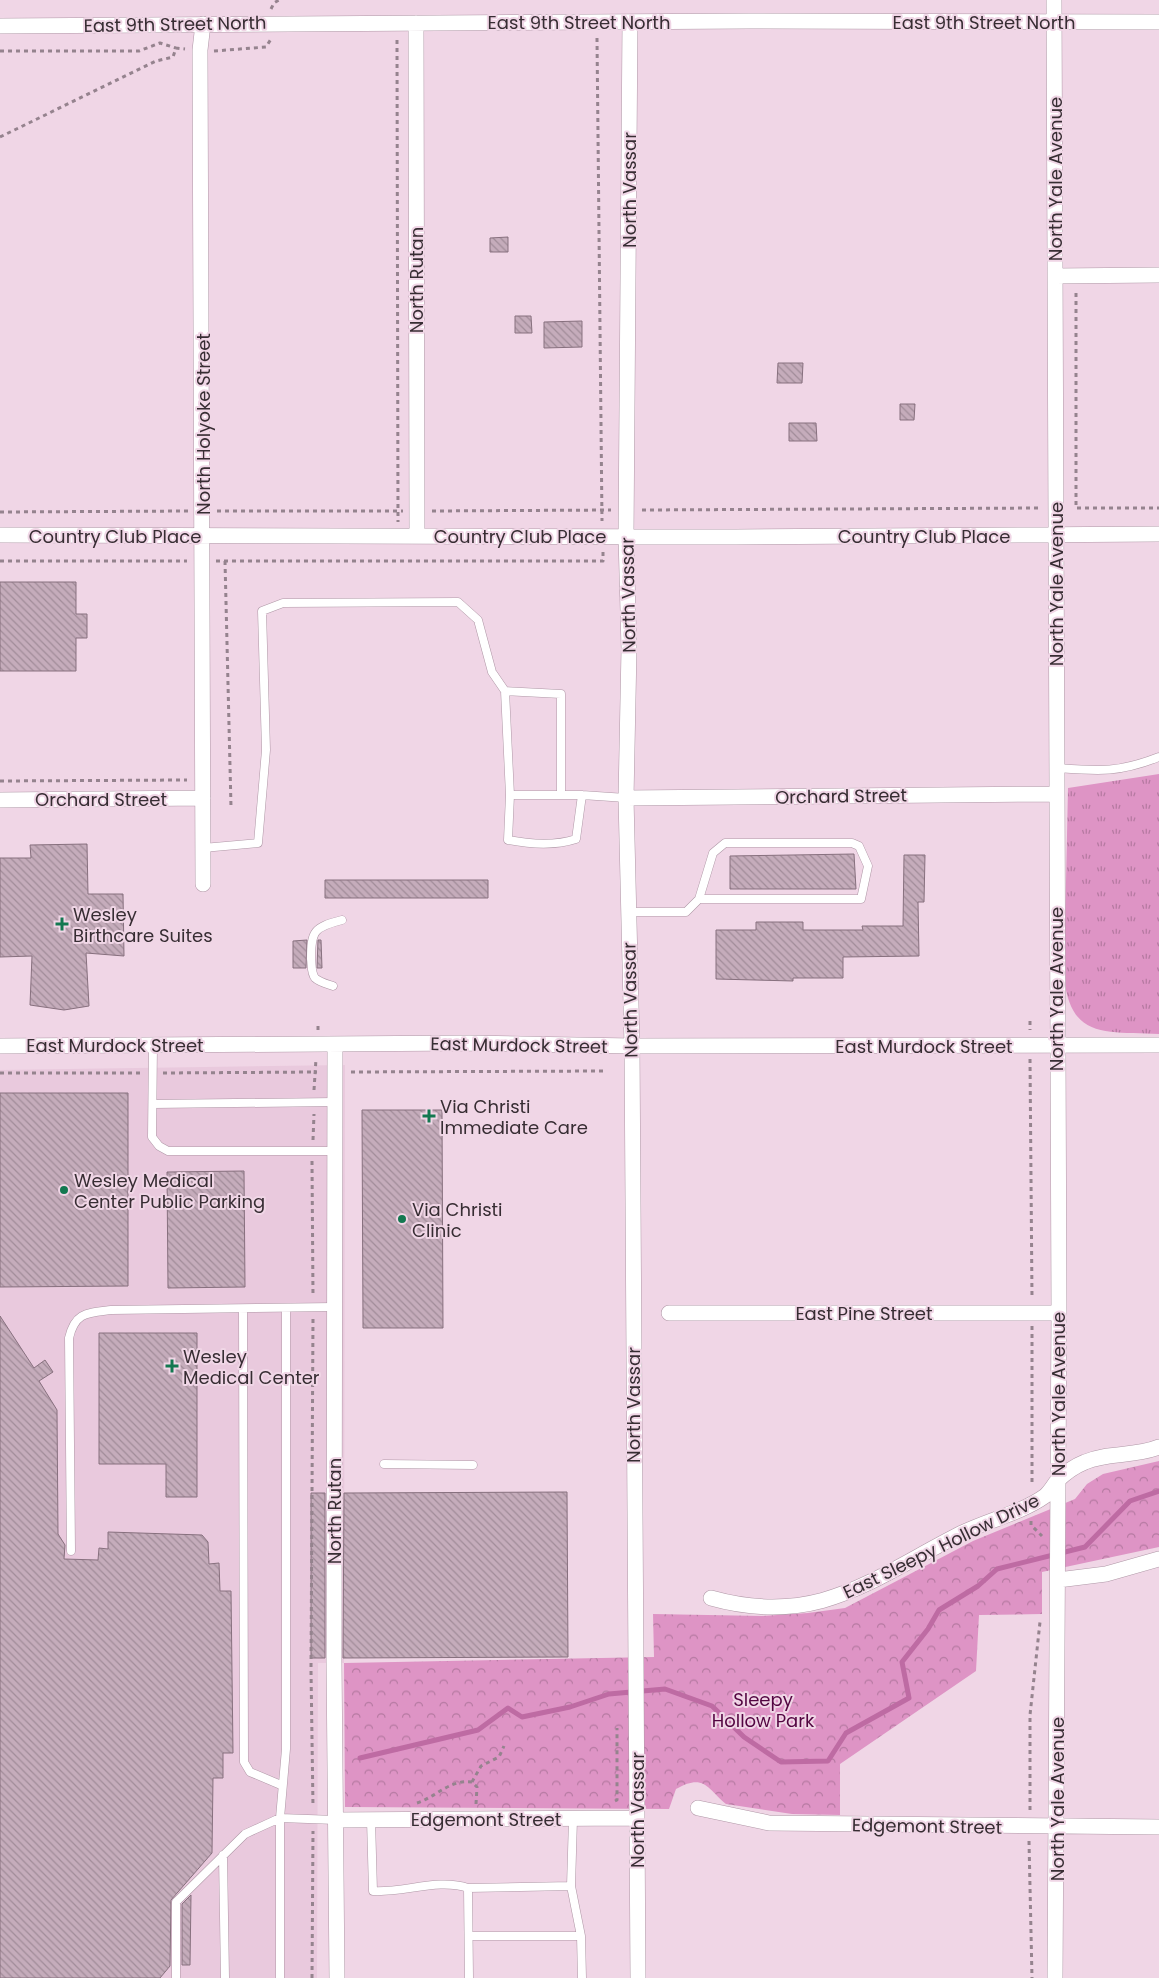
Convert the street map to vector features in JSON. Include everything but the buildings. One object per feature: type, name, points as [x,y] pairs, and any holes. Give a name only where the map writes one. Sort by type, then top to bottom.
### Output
[{"type":"street","name":"North Yale Avenue","points":[[1054,0],[1056,1046],[1059,1313],[1055,1978]]},
{"type":"street","name":"East 9th Street North","points":[[0,26],[630,22],[1159,22]]},
{"type":"street","name":"North Vassar","points":[[630,22],[626,536],[629,650],[626,798],[632,1046],[638,1978]]},
{"type":"street","name":"North Rutan","points":[[416,23],[417,536]]},
{"type":"street","name":"North Holyoke Street","points":[[203,24],[200,60],[204,511],[204,884]]},
{"type":"street","points":[[1055,276],[1159,275]]},
{"type":"street","name":"Country Club Place","points":[[0,536],[1159,534]]},
{"type":"street","name":"Orchard Street","points":[[626,798],[1056,794]]},
{"type":"street","name":"Orchard Street","points":[[0,800],[203,798]]},
{"type":"street","name":"East Murdock Street","points":[[0,1046],[335,1045],[470,1042],[632,1046],[1159,1045]]},
{"type":"street","name":"North Rutan","points":[[335,1045],[334,1308],[337,1978]]},
{"type":"street","name":"East Pine Street","points":[[669,1313],[1059,1313]]},
{"type":"street","name":"East Sleepy Hollow Drive","points":[[711,1598],[742,1607],[792,1606],[829,1600],[866,1586],[964,1533],[1046,1495],[1058,1480],[1072,1468],[1087,1461],[1146,1452],[1159,1447]]},
{"type":"street","points":[[1058,1577],[1106,1574],[1159,1558]]},
{"type":"street","name":"Edgemont Street","points":[[698,1808],[769,1823],[1159,1827]]},
{"type":"street","name":"Edgemont Street","points":[[336,1820],[637,1818]]},
{"type":"lane","points":[[203,848],[258,844],[266,750],[262,611],[283,603],[458,602],[478,620],[492,672],[505,691],[510,795],[508,840],[523,843],[576,840],[582,795]]},
{"type":"lane","points":[[505,691],[561,694],[561,795]]},
{"type":"lane","points":[[1056,768],[1108,771],[1136,766],[1159,757]]},
{"type":"lane","points":[[510,795],[582,795],[626,798]]},
{"type":"lane","points":[[628,912],[686,912],[699,899],[713,853],[725,843],[852,844],[859,846],[868,866],[861,899],[699,899]]},
{"type":"lane","points":[[333,986],[316,979],[312,973],[311,938],[316,931],[328,924],[342,920]]},
{"type":"lane","points":[[153,1045],[152,1137],[159,1146],[168,1151],[334,1151]]},
{"type":"lane","points":[[153,1104],[335,1102]]},
{"type":"lane","points":[[280,1978],[280,1818],[281,1785],[286,1750],[286,1308]]},
{"type":"lane","points":[[71,1551],[69,1338],[72,1324],[80,1316],[92,1312],[334,1308]]},
{"type":"lane","points":[[243,1309],[244,1762],[250,1772],[281,1785]]},
{"type":"lane","points":[[384,1464],[473,1465]]},
{"type":"lane","points":[[176,1978],[176,1902],[245,1834],[280,1818],[336,1820]]},
{"type":"lane","points":[[573,1819],[571,1886],[581,1936],[582,1978]]},
{"type":"lane","points":[[371,1820],[373,1891],[386,1892],[406,1888],[458,1885],[468,1888],[571,1886]]},
{"type":"lane","points":[[224,1855],[224,1978]]},
{"type":"lane","points":[[468,1888],[469,1978]]},
{"type":"lane","points":[[469,1936],[581,1936]]},
{"type":"path","points":[[271,12],[271,6],[279,0]]},
{"type":"path","points":[[211,51],[266,47],[271,38]]},
{"type":"path","points":[[0,561],[603,561],[597,38]]},
{"type":"path","points":[[397,40],[398,561]]},
{"type":"path","points":[[0,51],[139,51],[160,43],[187,50]]},
{"type":"path","points":[[0,137],[156,61],[173,57],[176,48]]},
{"type":"path","points":[[1076,508],[1075,293],[1084,293]]},
{"type":"path","points":[[0,512],[1159,508]]},
{"type":"path","points":[[225,561],[231,807]]},
{"type":"path","points":[[0,781],[189,780]]},
{"type":"path","points":[[1030,1021],[1031,1525],[1042,1536],[1042,1541]]},
{"type":"path","points":[[312,1978],[312,1151],[318,1023]]},
{"type":"path","points":[[0,1074],[606,1071]]},
{"type":"path","points":[[1032,1978],[1030,1715],[1040,1620]]},
{"type":"path","points":[[608,1803],[617,1800],[617,1728]]},
{"type":"path","points":[[472,1782],[481,1766],[498,1757],[504,1746]]},
{"type":"path","points":[[408,1803],[418,1803],[444,1788],[462,1781],[472,1782],[477,1787],[476,1804],[485,1804]]},
{"type":"shaded area","name":"Wesley Medical Center","points":[[345,1065],[344,1663],[318,1663],[317,1978],[0,1978],[0,1070]]},
{"type":"green space","points":[[1159,774],[1159,1034],[1108,1031],[1095,1028],[1083,1022],[1074,1012],[1068,997],[1064,976],[1068,788]]},
{"type":"green space","name":"Sleepy Hollow Park","points":[[1159,1461],[1159,1547],[1042,1572],[1042,1614],[979,1615],[976,1671],[840,1764],[840,1815],[792,1814],[726,1804],[709,1788],[699,1782],[685,1784],[676,1789],[669,1809],[345,1807],[344,1663],[654,1657],[653,1614],[762,1616],[845,1608],[973,1541],[1075,1499],[1087,1484],[1103,1474]]},
{"type":"waterway","points":[[360,1758],[478,1730],[508,1708],[522,1717],[570,1707],[609,1694],[665,1689],[712,1706],[744,1737],[781,1762],[828,1761],[846,1733],[909,1698],[902,1662],[928,1629],[939,1610],[978,1586],[997,1569],[1085,1547],[1130,1501],[1159,1491]]},
{"type":"place","name":"Wesley Birthcare Suites","points":[[62,924]]},
{"type":"place","name":"Via Christi Immediate Care","points":[[429,1116]]},
{"type":"place","name":"Wesley Medical Center Public Parking","points":[[64,1190]]},
{"type":"place","name":"Via Christi Clinic","points":[[402,1219]]},
{"type":"place","name":"Wesley Medical Center","points":[[172,1366]]}]
